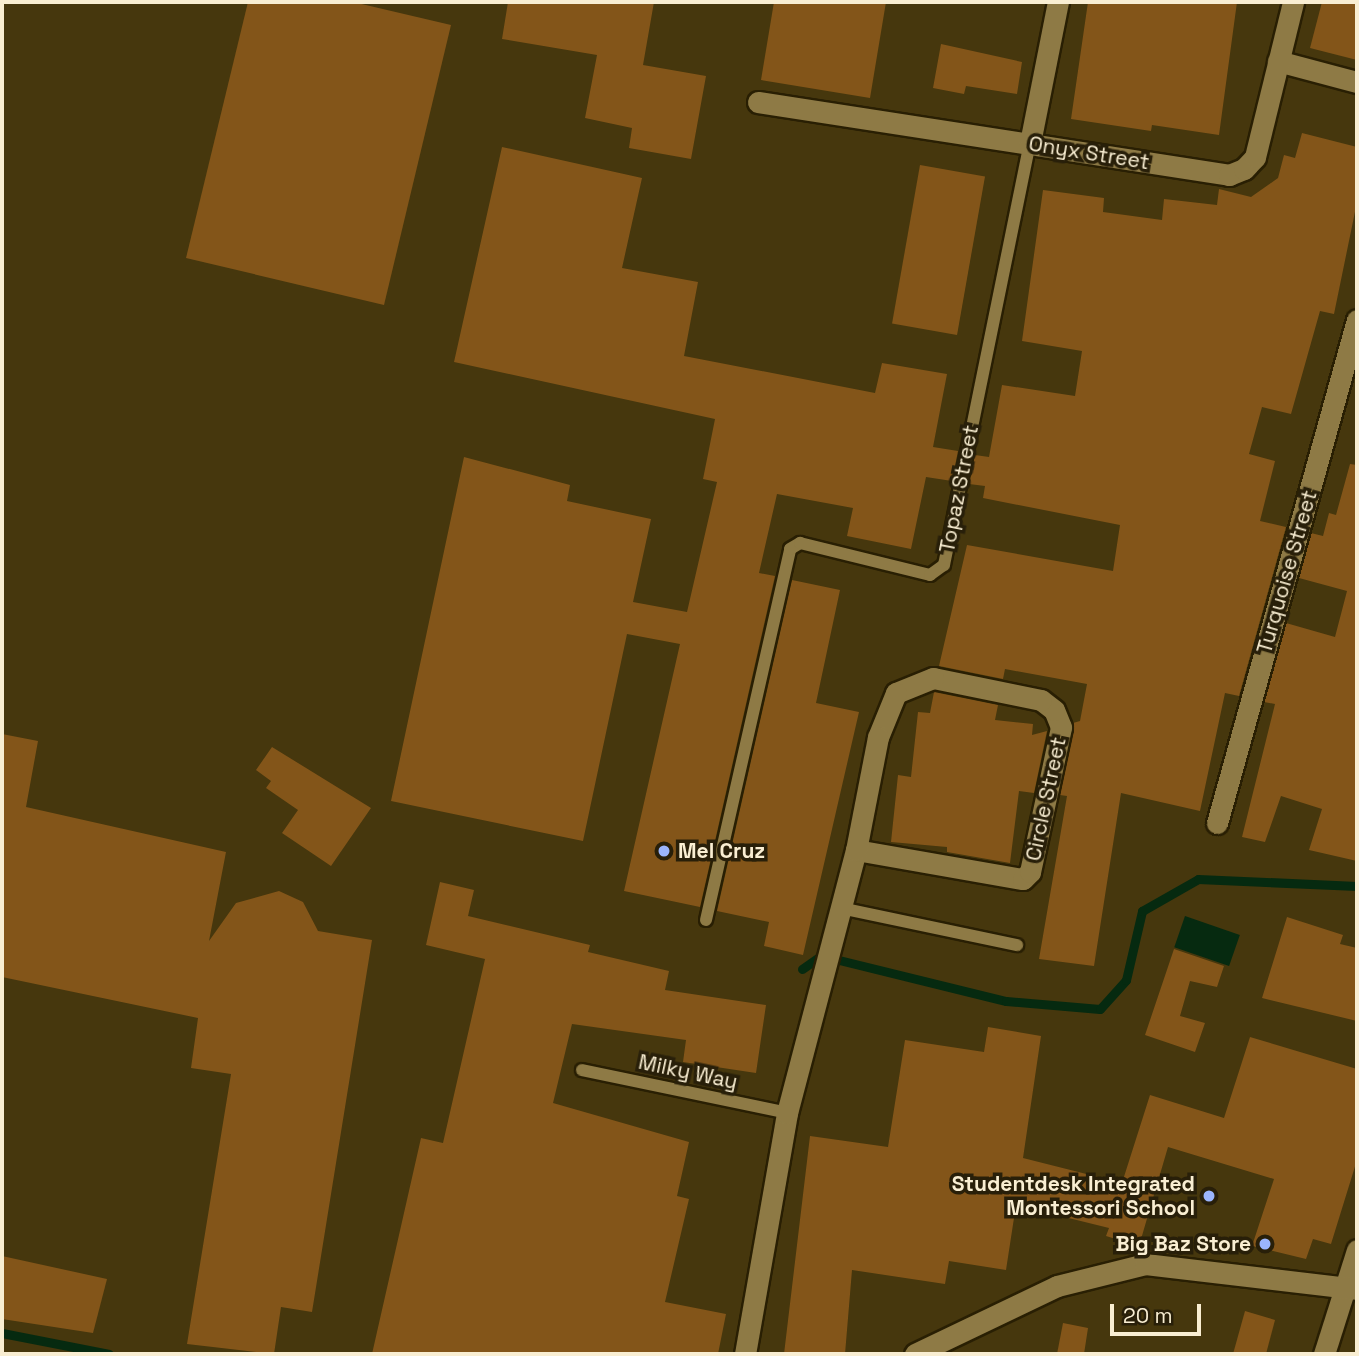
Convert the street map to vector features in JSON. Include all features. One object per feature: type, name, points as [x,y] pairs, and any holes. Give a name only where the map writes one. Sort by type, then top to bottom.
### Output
[{"type":"street","name":"Topaz Street","points":[[1030,143],[1058,2]]},
{"type":"street","name":"Onyx Street","points":[[758,102],[1229,175],[1244,169],[1255,157],[1293,2]]},
{"type":"street","points":[[1278,61],[1357,82]]},
{"type":"street","name":"Turquoise Street","points":[[1217,823],[1357,320]]},
{"type":"street","name":"Circle Street","points":[[745,1354],[787,1113],[856,850],[878,737],[895,693],[933,678],[1041,700],[1054,710],[1061,727],[1030,872],[1023,879],[856,850]]},
{"type":"street","points":[[1324,1354],[1351,1288],[1357,1250]]},
{"type":"street","points":[[915,1354],[1057,1286],[1144,1264],[1351,1288]]},
{"type":"lane","name":"Topaz Street","points":[[706,920],[790,549],[800,543],[930,575],[944,565],[1030,143]]},
{"type":"lane","points":[[841,908],[1017,945]]},
{"type":"lane","name":"Milky Way","points":[[582,1070],[787,1113]]},
{"type":"shaded area","points":[[1185,916],[1240,935],[1229,966],[1174,947]]},
{"type":"building","points":[[248,2],[353,2],[451,25],[384,305],[186,258]]},
{"type":"building","points":[[508,2],[654,2],[643,65],[706,76],[691,159],[629,148],[632,128],[585,118],[597,55],[502,39]]},
{"type":"building","points":[[774,2],[886,2],[870,98],[761,80]]},
{"type":"building","points":[[1088,2],[1237,2],[1219,135],[1152,125],[1151,131],[1071,119]]},
{"type":"building","points":[[1322,2],[1357,2],[1357,60],[1310,48]]},
{"type":"building","points":[[941,44],[1022,62],[1017,94],[966,86],[964,94],[933,88]]},
{"type":"building","points":[[1302,133],[1357,147],[1357,202],[1334,314],[1320,311],[1291,414],[1262,407],[1249,454],[1275,461],[1260,521],[1286,527],[1239,696],[1225,693],[1200,811],[1121,793],[1094,966],[1039,959],[1067,796],[1060,795],[1073,723],[1080,721],[1087,684],[1005,669],[1003,679],[939,666],[967,545],[1113,571],[1120,525],[983,498],[985,486],[969,484],[975,455],[989,457],[1002,385],[1075,396],[1082,351],[1022,341],[1043,190],[1104,198],[1103,212],[1162,220],[1164,199],[1217,205],[1219,189],[1251,197],[1278,178],[1284,155],[1295,158]]},
{"type":"building","points":[[502,147],[642,178],[622,268],[698,282],[684,356],[875,393],[882,363],[947,374],[933,447],[958,451],[952,481],[926,477],[911,549],[847,536],[853,508],[777,494],[759,573],[775,576],[700,907],[624,891],[680,644],[627,634],[583,841],[391,801],[464,457],[570,485],[567,501],[651,519],[633,602],[687,612],[717,482],[703,479],[715,419],[454,362]]},
{"type":"building","points":[[920,165],[985,176],[957,335],[892,324]]},
{"type":"building","points":[[1350,464],[1357,465],[1357,861],[1309,850],[1322,809],[1281,796],[1265,842],[1242,837],[1275,704],[1264,702],[1286,623],[1335,637],[1347,591],[1299,578],[1311,533],[1323,536],[1329,513],[1336,515]]},
{"type":"building","points":[[792,580],[840,590],[816,703],[859,712],[803,955],[764,946],[769,922],[717,911]]},
{"type":"building","points":[[934,692],[998,705],[995,720],[1033,724],[1032,735],[1047,731],[1034,793],[1019,791],[1010,863],[947,852],[947,847],[891,842],[898,775],[911,777],[918,712],[930,713]]},
{"type":"building","points":[[2,734],[38,741],[26,807],[226,852],[209,941],[236,903],[279,891],[303,902],[318,931],[372,940],[312,1312],[281,1307],[274,1354],[187,1344],[231,1074],[191,1068],[198,1018],[2,977]]},
{"type":"building","points":[[272,747],[371,808],[331,866],[282,833],[298,810],[266,788],[271,781],[256,770]]},
{"type":"building","points":[[440,882],[474,890],[468,916],[590,945],[588,952],[669,971],[665,990],[766,1005],[756,1073],[683,1062],[686,1040],[572,1024],[553,1103],[689,1142],[677,1196],[689,1199],[665,1302],[726,1314],[718,1354],[372,1354],[421,1138],[443,1143],[485,959],[426,945]]},
{"type":"building","points":[[1287,917],[1343,935],[1340,944],[1357,948],[1357,1021],[1262,998]]},
{"type":"building","points":[[1174,949],[1224,966],[1217,987],[1190,981],[1180,1016],[1205,1023],[1195,1052],[1145,1035]]},
{"type":"building","points":[[988,1027],[1041,1036],[1023,1158],[1122,1183],[1150,1095],[1224,1118],[1250,1037],[1357,1069],[1357,1160],[1331,1244],[1313,1239],[1306,1259],[1252,1246],[1274,1179],[1168,1147],[1139,1246],[1106,1236],[1109,1228],[1016,1205],[1006,1270],[949,1261],[945,1284],[852,1270],[845,1354],[784,1354],[810,1136],[888,1147],[905,1040],[984,1052]]},
{"type":"building","points":[[2,1256],[107,1279],[93,1333],[2,1319]]},
{"type":"building","points":[[1245,1311],[1275,1320],[1266,1354],[1233,1354]]},
{"type":"building","points":[[1063,1323],[1088,1328],[1084,1354],[1057,1354]]},
{"type":"waterway","points":[[839,960],[1006,1001],[1100,1009],[1126,980],[1142,911],[1198,879],[1357,886]]},
{"type":"waterway","points":[[802,969],[822,955]]},
{"type":"waterway","points":[[2,1333],[109,1354]]},
{"type":"place","name":"Mel Cruz","points":[[664,851]]},
{"type":"place","name":"Studentdesk Integrated Montessori School","points":[[1209,1196]]},
{"type":"place","name":"Big Baz Store","points":[[1265,1244]]}]
